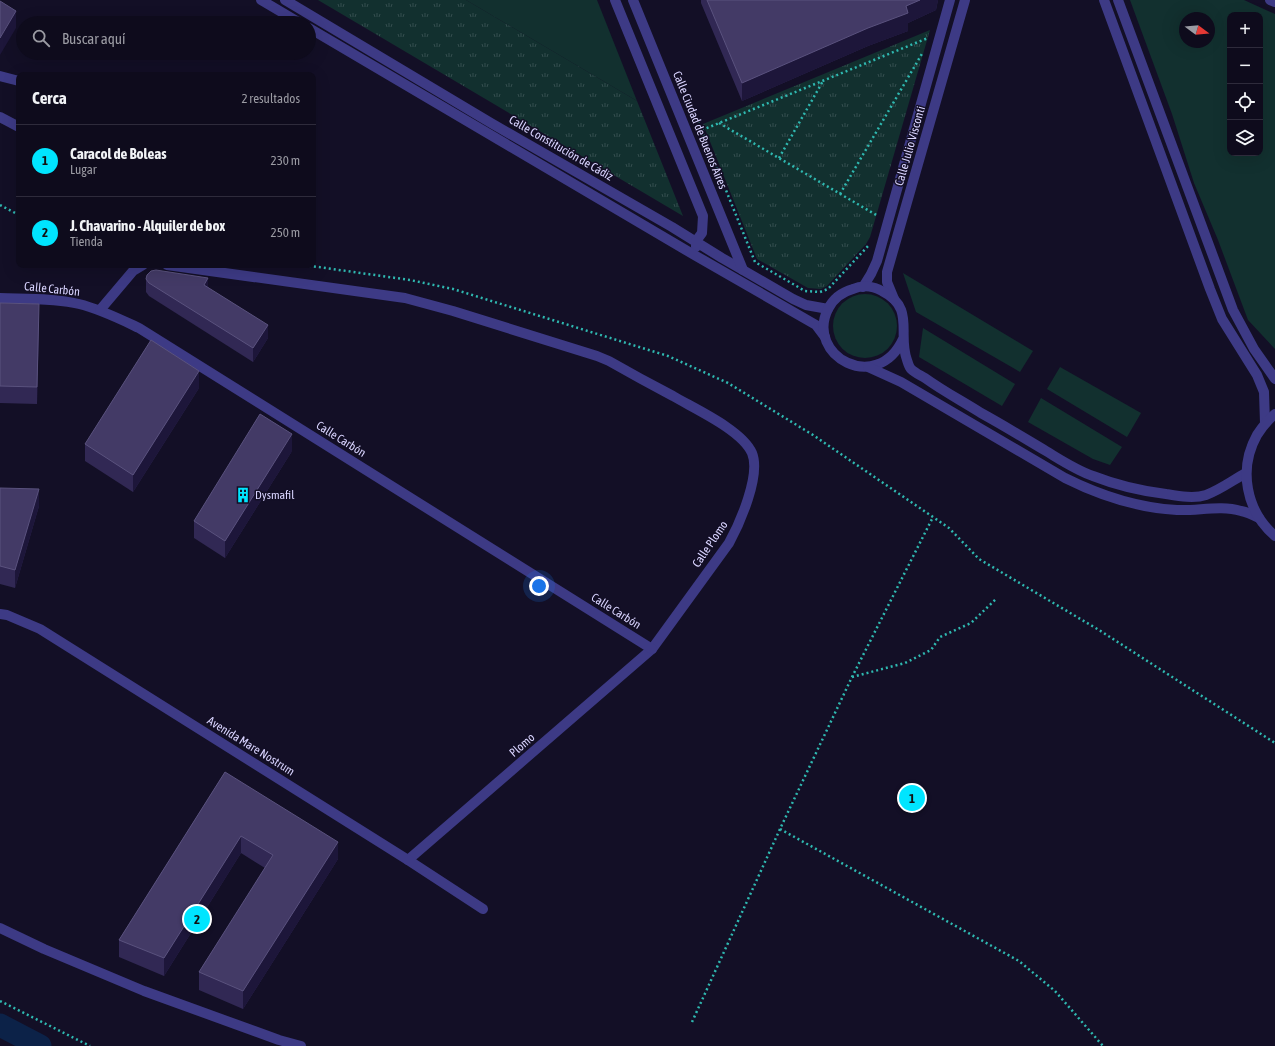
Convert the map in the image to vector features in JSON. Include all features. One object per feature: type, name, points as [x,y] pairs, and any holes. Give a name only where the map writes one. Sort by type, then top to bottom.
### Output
[{"type":"street","points":[[261,0],[288,16]]},
{"type":"street","name":"Calle Constitución de Cádiz","points":[[285,0],[312,16]]},
{"type":"street","points":[[616,0],[703,216],[704,225],[702,233],[696,241],[696,256]]},
{"type":"street","name":"Calle Ciudad de Buenos Aires","points":[[633,0],[743,270]]},
{"type":"street","name":"Calle Julio Visconti","points":[[863,287],[877,260],[950,0]]},
{"type":"street","name":"Calle Julio Visconti","points":[[894,299],[887,282],[887,272],[965,0]]},
{"type":"street","points":[[1104,0],[1222,319],[1258,375],[1264,392],[1265,423]]},
{"type":"street","points":[[1118,0],[1232,310],[1254,349],[1275,379]]},
{"type":"street","points":[[1270,0],[1275,2]]},
{"type":"street","name":"Calle Constitución de Cádiz","points":[[316,19],[491,123],[696,241],[743,270],[806,305],[828,310]]},
{"type":"street","name":"Calle Constitución de Cádiz","points":[[316,32],[816,325],[826,338]]},
{"type":"street","points":[[0,76],[16,80]]},
{"type":"street","points":[[0,113],[15,125]]},
{"type":"street","points":[[0,117],[15,125]]},
{"type":"street","points":[[100,310],[133,271],[138,268]]},
{"type":"street","name":"Calle Plomo","points":[[189,268],[405,298],[454,311],[609,361],[724,425],[744,442],[752,453],[754,463],[754,475],[740,521],[729,543],[652,649]]},
{"type":"street","points":[[868,367],[884,362],[892,356],[898,348],[904,331],[902,314],[894,299],[880,290],[872,287],[863,287],[846,291],[836,299],[828,310],[824,326],[826,338],[831,349],[839,358],[850,364],[868,367],[901,382],[1065,478],[1086,488],[1140,505],[1177,510],[1224,508],[1241,511],[1259,518]]},
{"type":"street","name":"Calle Carbón","points":[[0,298],[79,304],[100,310],[139,328],[652,649]]},
{"type":"street","points":[[902,339],[905,356],[910,368],[932,383],[1067,464],[1092,476],[1142,490],[1182,496],[1204,496],[1246,473]]},
{"type":"street","points":[[1275,414],[1265,423],[1257,434],[1248,460],[1246,473],[1247,489],[1252,504],[1259,518],[1268,530],[1275,536]]},
{"type":"street","name":"Avenida Mare Nostrum","points":[[0,614],[7,615],[40,629],[408,860],[483,909]]},
{"type":"street","name":"Plomo","points":[[408,860],[652,649]]},
{"type":"street","points":[[0,928],[44,949],[144,991],[279,1040],[301,1046]]},
{"type":"path","points":[[702,130],[930,37],[928,43]]},
{"type":"path","points":[[840,194],[925,50],[924,58]]},
{"type":"path","points":[[779,158],[824,81]]},
{"type":"path","points":[[698,121],[756,262],[805,291],[820,292],[828,289],[867,248],[871,241]]},
{"type":"path","points":[[719,123],[878,217]]},
{"type":"path","points":[[0,205],[16,213]]},
{"type":"path","points":[[877,223],[880,209]]},
{"type":"path","points":[[316,267],[410,280],[453,289],[668,356],[728,383],[813,434],[934,517],[949,528],[979,559],[1099,630],[1275,743]]},
{"type":"path","points":[[692,1022],[780,829],[852,677],[934,517]]},
{"type":"path","points":[[852,677],[905,663],[931,650],[940,637],[971,623],[996,599]]},
{"type":"path","points":[[780,829],[1019,961],[1055,991],[1103,1046]]},
{"type":"path","points":[[0,1001],[90,1046]]},
{"type":"green space","points":[[318,0],[466,0],[637,101],[683,216]]},
{"type":"green space","points":[[466,0],[597,0],[637,101]]},
{"type":"green space","points":[[1130,0],[1244,0],[1275,14],[1275,349],[1248,320],[1218,240],[1194,183],[1172,114]]},
{"type":"green space","points":[[930,30],[870,237],[866,244],[827,286],[821,289],[808,288],[757,259],[703,124]]},
{"type":"green space","points":[[903,273],[1033,351],[1020,372],[916,312]]},
{"type":"green space","points":[[859,294],[871,294],[888,303],[895,314],[897,326],[895,338],[888,349],[871,358],[859,358],[847,353],[838,344],[833,332],[833,320],[838,308],[847,299]]},
{"type":"green space","points":[[923,328],[1015,384],[1002,406],[919,357]]},
{"type":"green space","points":[[1060,367],[1141,413],[1127,437],[1047,389]]},
{"type":"green space","points":[[1041,398],[1122,447],[1110,465],[1093,459],[1028,422]]},
{"type":"building","points":[[707,0],[920,0],[906,6],[908,13],[868,28],[742,83]]},
{"type":"building","points":[[0,1],[16,11],[0,38]]},
{"type":"building","points":[[156,270],[208,278],[204,285],[268,325],[253,348],[149,283],[146,279],[147,275],[151,271]]},
{"type":"building","points":[[0,303],[39,304],[37,387],[0,386]]},
{"type":"building","points":[[151,340],[199,371],[133,475],[85,444]]},
{"type":"building","name":"Dysmafil","points":[[260,414],[292,434],[225,541],[194,521]]},
{"type":"building","points":[[0,488],[39,489],[15,570],[0,566]]},
{"type":"building","points":[[225,772],[338,842],[243,991],[199,972],[273,855],[241,836],[164,958],[119,940]]},
{"type":"waterway","points":[[0,1025],[40,1046]]},
{"type":"place","name":"Dysmafil","points":[[243,495]]},
{"type":"place","name":"Caracol de Boleas","points":[[912,798]]},
{"type":"place","name":"J. Chavarino - Alquiler de box","points":[[197,919]]}]
